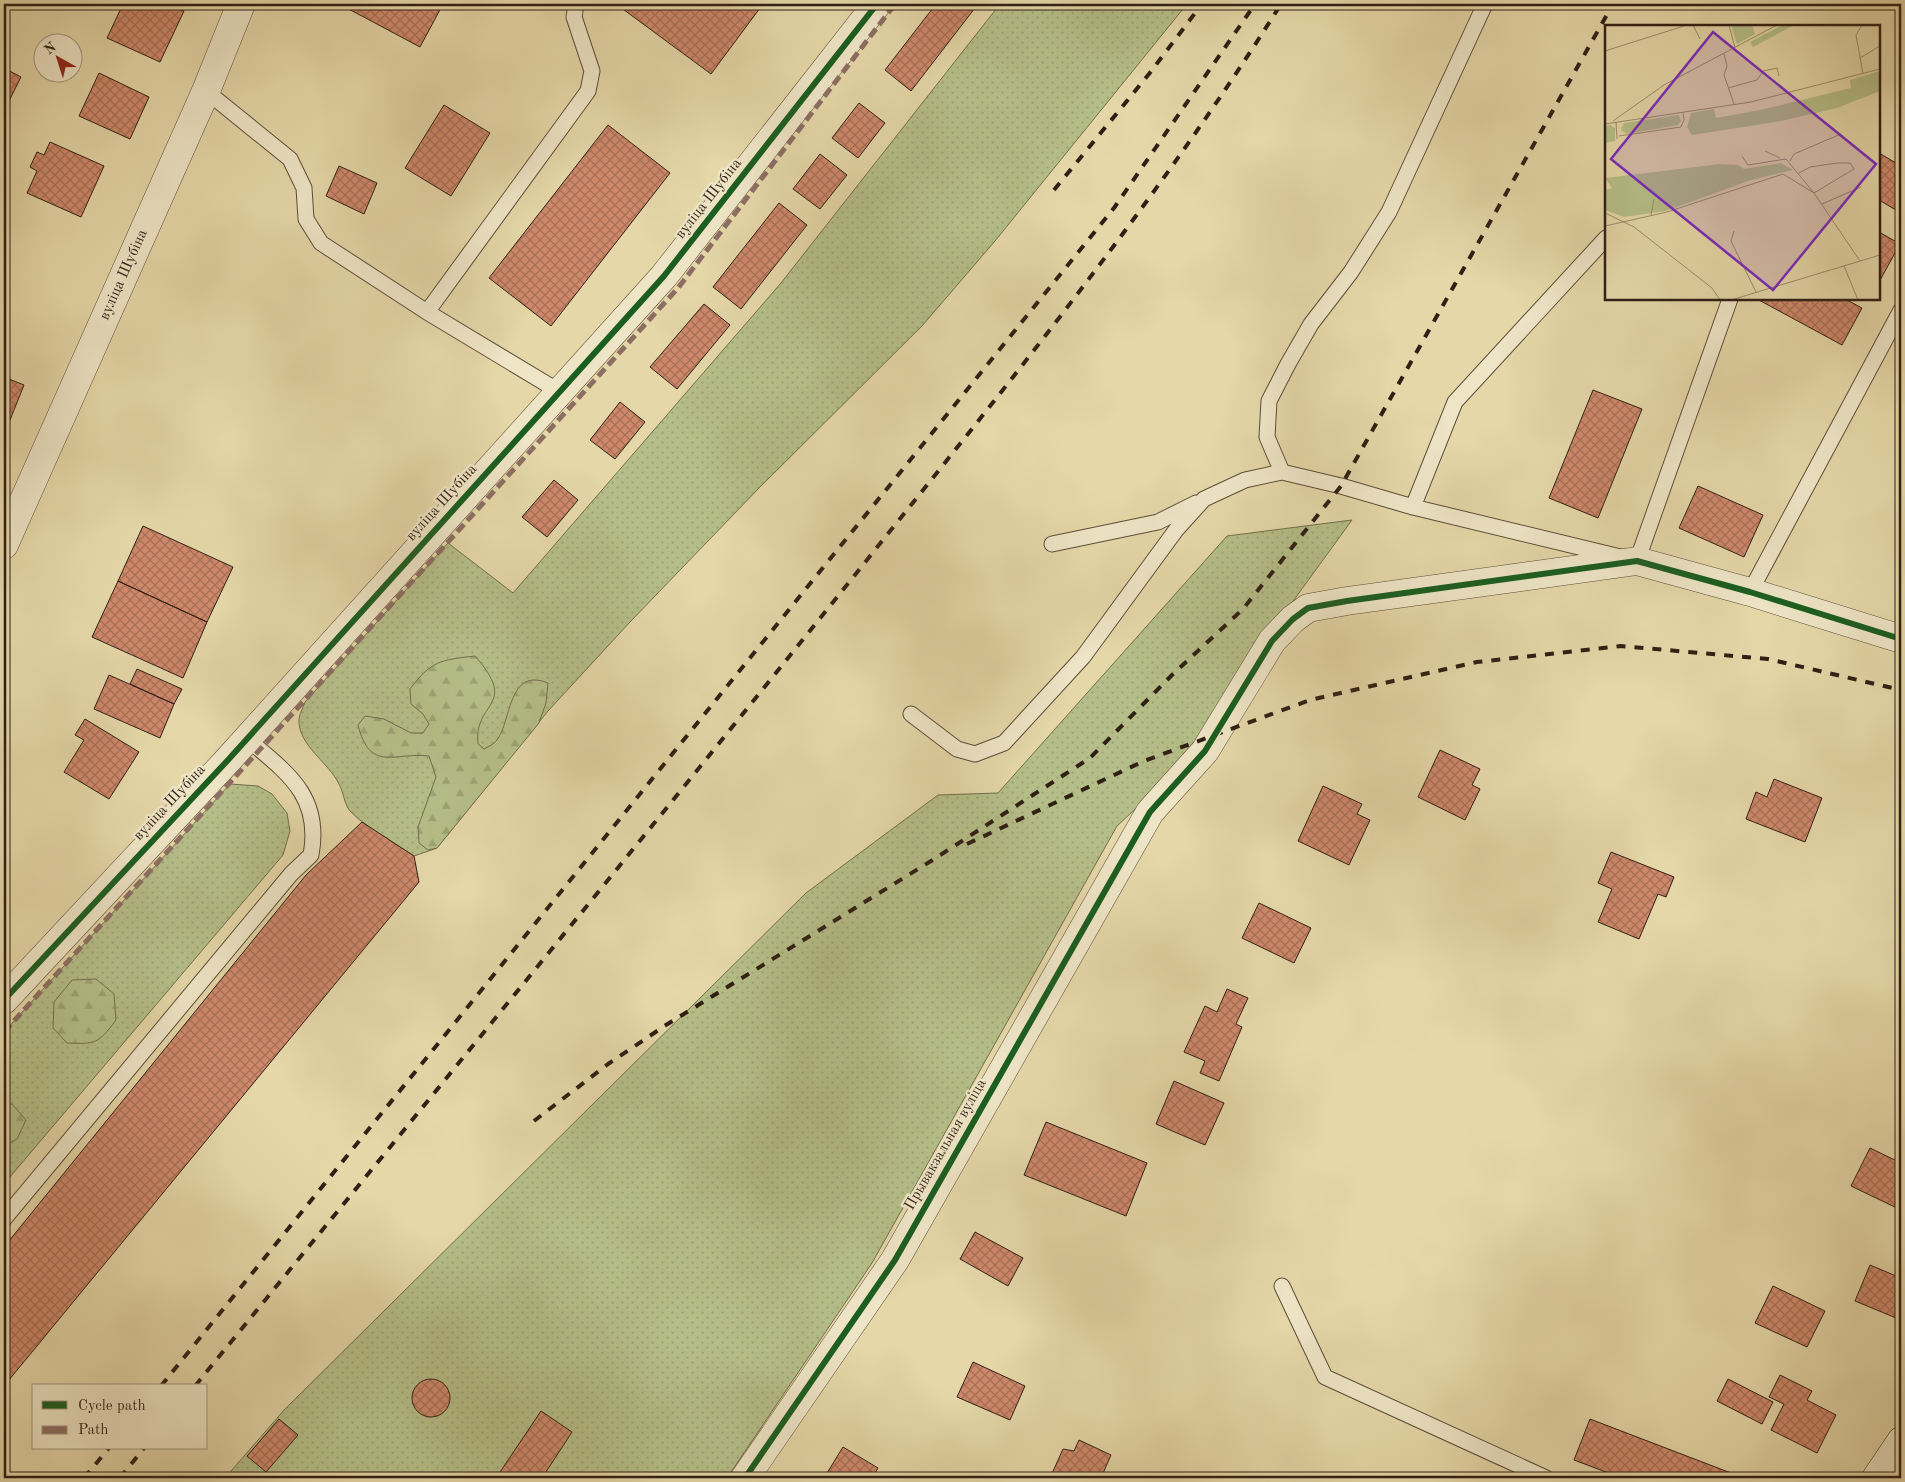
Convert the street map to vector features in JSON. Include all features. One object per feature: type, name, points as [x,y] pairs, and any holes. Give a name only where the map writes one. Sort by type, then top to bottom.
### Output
[{"type":"street","name":"вуліца Шубіна","points":[[4,544],[206,91],[241,4]]},
{"type":"street","name":"вуліца Шубіна","points":[[4,1000],[221,767],[246,737],[664,276],[877,4]]},
{"type":"street","points":[[1637,561],[1750,592],[1901,639]]},
{"type":"street","name":"Прывакзальная вуліца","points":[[745,1478],[896,1260],[1150,812],[1204,750],[1272,641],[1293,619],[1308,608],[1449,586],[1637,561]]},
{"type":"street","points":[[1876,1478],[1901,1441]]},
{"type":"lane","points":[[427,312],[588,91],[592,71],[574,17],[576,4]]},
{"type":"lane","points":[[1282,472],[1268,437],[1269,401],[1311,324],[1351,272],[1389,212],[1485,4]]},
{"type":"lane","points":[[206,91],[290,159],[304,188],[306,219],[321,242],[427,312],[560,392]]},
{"type":"lane","points":[[1413,507],[1455,402],[1605,239]]},
{"type":"lane","points":[[1052,544],[1158,522],[1245,480],[1282,472],[1341,486],[1413,507],[1637,561],[1730,300]]},
{"type":"lane","points":[[1750,592],[1901,310]]},
{"type":"lane","points":[[911,714],[957,749],[975,754],[1004,743],[1083,657],[1176,530],[1204,499]]},
{"type":"lane","points":[[4,1219],[290,874],[311,855],[314,832],[312,818],[299,786],[246,737]]},
{"type":"lane","points":[[1282,1286],[1325,1377],[1546,1478]]},
{"type":"green space","points":[[1000,4],[1187,4],[995,241],[922,326],[760,487],[630,622],[548,711],[437,848],[414,856],[365,824],[349,809],[334,776],[303,738],[299,720],[305,702],[448,543],[513,593],[781,283]]},
{"type":"green space","points":[[1352,520],[1251,659],[1184,764],[1117,826],[872,1263],[727,1478],[225,1478],[285,1409],[806,893],[938,795],[998,793],[1227,536]]},
{"type":"green space","points":[[475,656],[488,673],[494,685],[492,703],[482,719],[478,730],[478,744],[484,749],[497,740],[513,698],[518,688],[525,682],[535,680],[548,683],[546,703],[539,723],[437,848],[428,850],[419,843],[418,827],[436,777],[429,756],[385,757],[377,755],[369,750],[358,725],[365,716],[384,719],[411,733],[423,733],[429,724],[423,714],[411,704],[410,689],[431,667],[453,659]]},
{"type":"green space","points":[[230,784],[258,786],[272,794],[287,813],[290,831],[283,855],[4,1184],[4,1032]]},
{"type":"green space","points":[[96,979],[114,994],[116,1020],[105,1034],[96,1041],[67,1043],[53,1028],[54,1002],[72,980]]},
{"type":"green space","points":[[4,1104],[12,1104],[26,1120],[17,1139],[4,1146]]},
{"type":"building","points":[[123,4],[168,4],[184,11],[160,62],[107,38]]},
{"type":"building","points":[[346,4],[443,4],[420,47],[345,7]]},
{"type":"building","points":[[616,4],[763,4],[711,74]]},
{"type":"building","points":[[936,4],[978,4],[911,91],[885,70]]},
{"type":"building","points":[[4,68],[21,77],[4,111]]},
{"type":"building","points":[[99,73],[149,97],[130,139],[79,116]]},
{"type":"building","points":[[859,103],[885,123],[858,158],[832,138]]},
{"type":"building","points":[[444,105],[490,133],[451,196],[405,168]]},
{"type":"building","points":[[608,125],[670,173],[551,326],[489,278]]},
{"type":"building","points":[[50,142],[104,166],[81,217],[27,193],[37,171],[30,167],[37,152],[44,155]]},
{"type":"building","points":[[820,154],[847,175],[820,209],[793,189]]},
{"type":"building","points":[[1880,154],[1901,166],[1901,213],[1880,201]]},
{"type":"building","points":[[339,166],[377,183],[364,214],[326,196]]},
{"type":"building","points":[[779,203],[807,225],[741,309],[713,287]]},
{"type":"building","points":[[1880,233],[1900,244],[1880,280]]},
{"type":"building","points":[[1759,300],[1847,300],[1862,308],[1842,345]]},
{"type":"building","points":[[704,304],[730,325],[677,389],[650,367]]},
{"type":"building","points":[[4,377],[24,385],[6,430],[4,430]]},
{"type":"building","points":[[1593,390],[1642,409],[1598,518],[1549,498]]},
{"type":"building","points":[[620,402],[645,422],[615,459],[590,440]]},
{"type":"building","points":[[554,480],[578,500],[547,537],[522,517]]},
{"type":"building","points":[[1698,486],[1763,515],[1744,557],[1679,528]]},
{"type":"building","points":[[143,526],[233,567],[207,622],[118,581]]},
{"type":"building","points":[[118,581],[207,622],[183,678],[92,637]]},
{"type":"building","points":[[137,669],[182,689],[174,704],[130,684]]},
{"type":"building","points":[[109,675],[174,704],[160,738],[94,709]]},
{"type":"building","points":[[85,719],[139,752],[109,799],[64,772],[84,740],[75,735]]},
{"type":"building","points":[[1440,750],[1480,769],[1472,785],[1480,789],[1465,820],[1418,797]]},
{"type":"building","points":[[1774,779],[1822,798],[1805,842],[1746,819],[1756,792],[1767,797]]},
{"type":"building","points":[[1323,786],[1362,804],[1357,814],[1370,820],[1349,865],[1298,841]]},
{"type":"building","points":[[362,822],[414,856],[419,882],[4,1386],[4,1247],[306,875]]},
{"type":"building","points":[[1611,852],[1674,877],[1666,897],[1658,894],[1639,939],[1598,922],[1612,889],[1598,883]]},
{"type":"building","points":[[1259,903],[1311,928],[1294,963],[1242,938]]},
{"type":"building","points":[[1227,989],[1248,998],[1236,1024],[1242,1027],[1219,1081],[1200,1073],[1205,1061],[1184,1052],[1205,1006],[1217,1012]]},
{"type":"building","points":[[1174,1081],[1224,1103],[1205,1145],[1156,1124]]},
{"type":"building","points":[[1046,1122],[1147,1163],[1126,1216],[1024,1175]]},
{"type":"building","points":[[1870,1148],[1901,1163],[1901,1210],[1851,1186]]},
{"type":"building","points":[[975,1232],[1023,1258],[1008,1286],[960,1259]]},
{"type":"building","points":[[1870,1265],[1901,1278],[1901,1320],[1855,1301]]},
{"type":"building","points":[[1773,1286],[1825,1311],[1807,1347],[1755,1323]]},
{"type":"building","points":[[973,1362],[1025,1386],[1010,1420],[957,1397]]},
{"type":"building","points":[[1780,1375],[1812,1391],[1807,1400],[1836,1415],[1817,1453],[1771,1430],[1784,1404],[1769,1397]]},
{"type":"building","points":[[431,1379],[444,1385],[450,1398],[444,1411],[431,1417],[418,1411],[412,1398],[418,1385]]},
{"type":"building","points":[[1728,1379],[1773,1402],[1762,1424],[1717,1401]]},
{"type":"building","points":[[541,1411],[572,1432],[542,1478],[496,1478]]},
{"type":"building","points":[[279,1419],[298,1435],[266,1472],[247,1456]]},
{"type":"building","points":[[1590,1419],[1744,1478],[1622,1478],[1574,1460]]},
{"type":"building","points":[[1079,1440],[1111,1455],[1101,1478],[1050,1478],[1063,1449],[1074,1451]]},
{"type":"building","points":[[843,1447],[878,1468],[872,1478],[824,1478]]},
{"type":"railway","points":[[1054,190],[1149,74],[1202,4]]},
{"type":"railway","points":[[163,1384],[1114,208],[1255,4]]},
{"type":"railway","points":[[197,1384],[681,790],[1014,376],[1070,304],[1179,156],[1281,4]]},
{"type":"railway","points":[[534,1121],[608,1064],[666,1025],[931,861],[1090,758],[1172,675],[1243,609],[1341,486],[1613,4]]},
{"type":"railway","points":[[967,844],[1144,761],[1310,700],[1477,662],[1621,646],[1768,659],[1901,690]]},
{"type":"railway","points":[[84,1478],[107,1450]]},
{"type":"railway","points":[[120,1478],[142,1450]]},
{"type":"marked path","points":[[4,1032],[678,288],[895,4]]},
{"type":"cycle path","points":[[4,1000],[228,760],[664,276],[877,4]]},
{"type":"cycle path","points":[[745,1478],[895,1260],[1150,812],[1205,751],[1272,641],[1293,619],[1308,608],[1637,561],[1750,592],[1901,639]]}]
